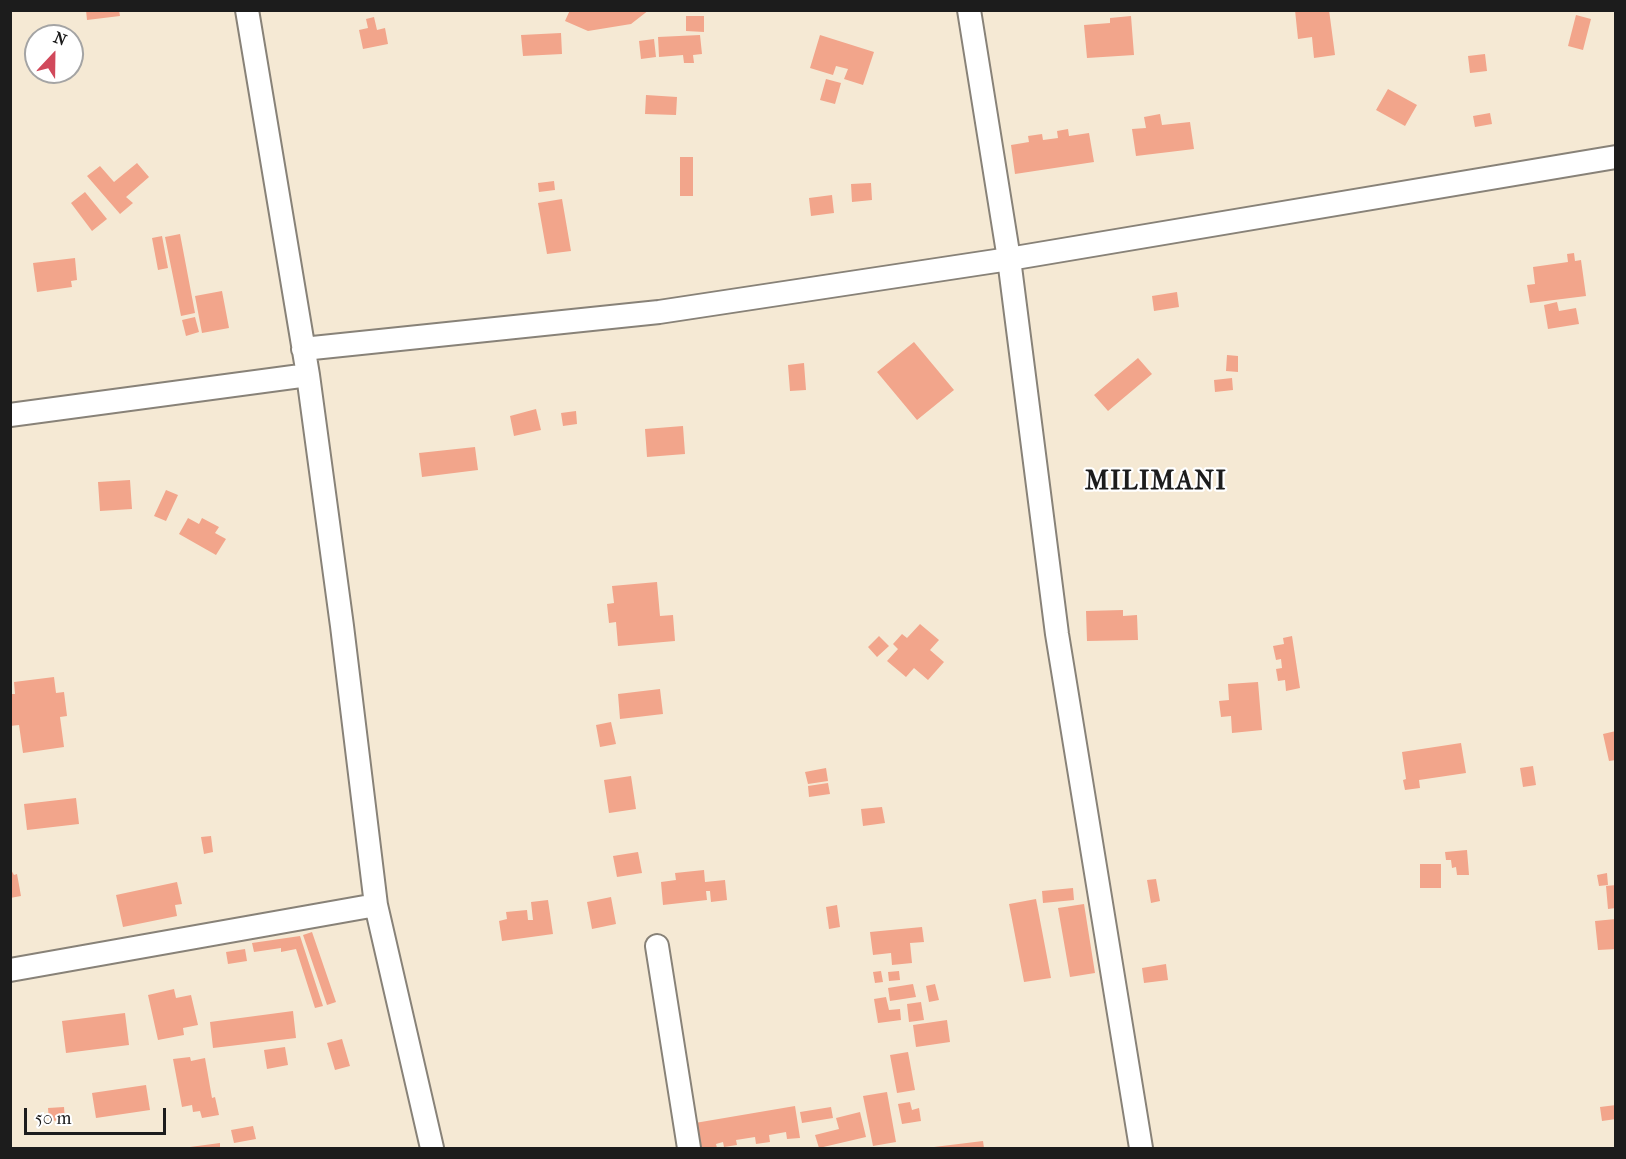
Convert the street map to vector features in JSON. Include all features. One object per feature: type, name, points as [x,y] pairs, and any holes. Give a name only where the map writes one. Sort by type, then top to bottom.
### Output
[{"type":"street","points":[[247,10],[308,375],[376,905],[432,1149]]},
{"type":"street","points":[[969,10],[1009,259],[1057,634],[1141,1149]]},
{"type":"street","points":[[303,349],[659,312],[1009,259],[1616,157]]},
{"type":"street","points":[[10,415],[308,375]]},
{"type":"street","points":[[10,970],[376,905]]},
{"type":"street","points":[[657,946],[689,1149]]},
{"type":"building","points":[[86,10],[119,10],[120,16],[87,20]]},
{"type":"building","points":[[570,10],[649,10],[631,24],[588,31],[565,21]]},
{"type":"building","points":[[1295,10],[1329,10],[1335,55],[1314,58],[1312,37],[1298,39]]},
{"type":"building","points":[[1576,15],[1591,19],[1583,50],[1568,46]]},
{"type":"building","points":[[686,16],[704,16],[704,32],[686,31]]},
{"type":"building","points":[[1131,16],[1134,55],[1087,58],[1084,25],[1110,23],[1110,18]]},
{"type":"building","points":[[374,17],[377,30],[385,28],[388,44],[363,49],[359,30],[368,28],[366,19]]},
{"type":"building","points":[[561,33],[562,54],[523,56],[521,35]]},
{"type":"building","points":[[700,35],[702,54],[693,55],[694,63],[684,63],[683,55],[659,57],[658,37]]},
{"type":"building","points":[[820,35],[874,52],[863,85],[844,79],[848,69],[836,66],[833,75],[810,68]]},
{"type":"building","points":[[654,39],[656,57],[641,59],[639,41]]},
{"type":"building","points":[[1485,54],[1487,71],[1470,73],[1468,56]]},
{"type":"building","points":[[826,79],[841,83],[835,104],[820,100]]},
{"type":"building","points":[[1388,89],[1417,105],[1405,126],[1376,110]]},
{"type":"building","points":[[646,95],[677,97],[676,115],[645,114]]},
{"type":"building","points":[[1490,113],[1492,124],[1475,127],[1473,116]]},
{"type":"building","points":[[1160,114],[1162,125],[1190,122],[1194,149],[1136,156],[1132,129],[1146,128],[1144,117]]},
{"type":"building","points":[[1068,129],[1069,136],[1089,133],[1094,162],[1015,174],[1011,145],[1029,142],[1028,136],[1042,134],[1043,140],[1058,138],[1057,131]]},
{"type":"building","points":[[680,157],[693,157],[693,196],[680,196]]},
{"type":"building","points":[[137,163],[149,177],[126,197],[133,203],[120,214],[87,176],[100,166],[114,182]]},
{"type":"building","points":[[554,181],[555,190],[539,192],[538,183]]},
{"type":"building","points":[[871,183],[872,200],[852,202],[851,184]]},
{"type":"building","points":[[85,192],[107,219],[92,231],[71,203]]},
{"type":"building","points":[[832,195],[834,213],[811,216],[809,198]]},
{"type":"building","points":[[562,199],[571,251],[547,254],[538,203]]},
{"type":"building","points":[[180,234],[195,313],[181,316],[165,237]]},
{"type":"building","points":[[162,236],[168,268],[158,270],[152,238]]},
{"type":"building","points":[[1574,253],[1575,261],[1581,260],[1586,296],[1530,303],[1527,285],[1535,284],[1533,267],[1568,262],[1567,254]]},
{"type":"building","points":[[75,258],[77,280],[71,281],[72,287],[37,292],[33,263]]},
{"type":"building","points":[[222,291],[229,328],[202,333],[195,296]]},
{"type":"building","points":[[1177,292],[1179,307],[1154,311],[1152,296]]},
{"type":"building","points":[[1557,302],[1559,311],[1576,308],[1579,324],[1548,329],[1544,305]]},
{"type":"building","points":[[195,317],[199,332],[186,336],[182,320]]},
{"type":"building","points":[[914,342],[954,390],[917,420],[877,372]]},
{"type":"building","points":[[1227,355],[1238,356],[1238,372],[1226,371]]},
{"type":"building","points":[[1138,358],[1152,374],[1108,411],[1094,395]]},
{"type":"building","points":[[804,363],[806,390],[790,391],[788,365]]},
{"type":"building","points":[[1232,378],[1233,390],[1215,392],[1214,380]]},
{"type":"building","points":[[536,409],[541,430],[514,436],[510,416]]},
{"type":"building","points":[[576,411],[577,424],[563,426],[561,413]]},
{"type":"building","points":[[683,426],[685,454],[647,457],[645,429]]},
{"type":"building","points":[[475,447],[478,470],[422,477],[419,453]]},
{"type":"building","points":[[130,480],[132,509],[100,511],[98,482]]},
{"type":"building","points":[[166,490],[178,495],[166,521],[154,516]]},
{"type":"building","points":[[188,518],[199,524],[202,518],[219,527],[215,533],[226,539],[216,555],[179,534]]},
{"type":"building","points":[[657,582],[660,616],[673,615],[675,641],[618,646],[616,622],[609,623],[607,604],[614,603],[612,586]]},
{"type":"building","points":[[1123,610],[1123,616],[1137,615],[1138,640],[1087,641],[1086,611]]},
{"type":"building","points":[[920,624],[939,640],[930,650],[944,662],[928,680],[914,668],[906,677],[887,661],[898,649],[893,644],[902,634],[907,638]]},
{"type":"building","points":[[879,636],[889,646],[877,657],[868,647]]},
{"type":"building","points":[[1292,636],[1300,688],[1286,691],[1285,680],[1278,681],[1276,669],[1282,668],[1281,659],[1276,660],[1273,646],[1284,644],[1283,638]]},
{"type":"building","points":[[54,677],[56,693],[64,692],[67,716],[60,717],[64,747],[23,753],[19,725],[10,726],[10,694],[15,694],[14,682]]},
{"type":"building","points":[[1258,682],[1262,730],[1232,733],[1231,716],[1221,717],[1219,701],[1229,700],[1228,684]]},
{"type":"building","points":[[660,689],[663,714],[620,719],[618,694]]},
{"type":"building","points":[[611,722],[616,744],[600,747],[596,725]]},
{"type":"building","points":[[1616,731],[1616,760],[1609,761],[1603,734]]},
{"type":"building","points":[[1461,743],[1466,773],[1419,780],[1420,788],[1405,790],[1403,780],[1406,779],[1402,752]]},
{"type":"building","points":[[1533,766],[1536,785],[1523,787],[1520,768]]},
{"type":"building","points":[[826,768],[828,781],[808,784],[805,772]]},
{"type":"building","points":[[631,776],[636,809],[609,813],[604,780]]},
{"type":"building","points":[[828,783],[830,794],[809,797],[808,786]]},
{"type":"building","points":[[76,798],[79,824],[27,830],[24,804]]},
{"type":"building","points":[[882,807],[885,823],[863,826],[861,809]]},
{"type":"building","points":[[211,836],[213,852],[204,854],[201,837]]},
{"type":"building","points":[[1467,850],[1469,875],[1457,875],[1456,867],[1452,868],[1451,860],[1446,860],[1445,852]]},
{"type":"building","points":[[638,852],[642,873],[617,877],[613,856]]},
{"type":"building","points":[[1420,864],[1441,864],[1441,888],[1420,888]]},
{"type":"building","points":[[10,868],[14,875],[17,874],[21,896],[10,898]]},
{"type":"building","points":[[704,870],[705,882],[725,880],[727,900],[711,902],[710,891],[706,891],[707,900],[663,905],[661,882],[676,880],[675,873]]},
{"type":"building","points":[[1607,873],[1608,885],[1599,886],[1597,875]]},
{"type":"building","points":[[1156,879],[1160,901],[1151,903],[1147,880]]},
{"type":"building","points":[[177,882],[182,904],[175,905],[177,916],[123,927],[116,895]]},
{"type":"building","points":[[1616,885],[1616,908],[1608,909],[1606,886]]},
{"type":"building","points":[[1073,888],[1074,900],[1043,903],[1042,891]]},
{"type":"building","points":[[611,897],[616,924],[592,929],[587,902]]},
{"type":"building","points":[[1036,899],[1051,978],[1024,982],[1009,904]]},
{"type":"building","points":[[548,900],[553,934],[502,941],[499,921],[507,919],[506,912],[527,910],[528,920],[533,920],[531,902]]},
{"type":"building","points":[[1084,904],[1095,973],[1070,977],[1058,908]]},
{"type":"building","points":[[837,905],[840,927],[829,929],[826,907]]},
{"type":"building","points":[[1616,919],[1616,949],[1598,950],[1595,921]]},
{"type":"building","points":[[922,927],[924,942],[910,943],[912,963],[892,965],[891,953],[873,955],[870,932]]},
{"type":"building","points":[[312,932],[336,1002],[327,1005],[303,935]]},
{"type":"building","points":[[300,936],[323,1006],[315,1008],[296,949],[281,952],[281,948],[254,952],[252,943]]},
{"type":"building","points":[[245,949],[247,961],[228,964],[226,952]]},
{"type":"building","points":[[1166,964],[1168,980],[1144,983],[1142,968]]},
{"type":"building","points":[[881,971],[883,982],[875,983],[873,972]]},
{"type":"building","points":[[899,971],[900,980],[889,981],[888,972]]},
{"type":"building","points":[[913,984],[916,997],[890,1001],[888,988]]},
{"type":"building","points":[[935,984],[939,1000],[929,1002],[926,986]]},
{"type":"building","points":[[174,989],[176,998],[191,995],[198,1025],[183,1028],[184,1035],[158,1040],[148,995]]},
{"type":"building","points":[[886,997],[889,1010],[900,1009],[901,1020],[878,1023],[874,999]]},
{"type":"building","points":[[921,1002],[924,1020],[909,1022],[907,1004]]},
{"type":"building","points":[[293,1011],[296,1038],[213,1048],[210,1022]]},
{"type":"building","points":[[125,1013],[129,1045],[66,1053],[62,1021]]},
{"type":"building","points":[[947,1020],[950,1042],[916,1047],[913,1025]]},
{"type":"building","points":[[342,1039],[350,1066],[335,1070],[327,1043]]},
{"type":"building","points":[[285,1047],[288,1065],[267,1069],[264,1050]]},
{"type":"building","points":[[908,1052],[915,1090],[897,1093],[890,1055]]},
{"type":"building","points":[[190,1057],[191,1061],[205,1058],[212,1098],[215,1097],[219,1115],[202,1118],[200,1111],[193,1112],[192,1105],[182,1107],[173,1059]]},
{"type":"building","points":[[146,1085],[150,1110],[96,1118],[92,1093]]},
{"type":"building","points":[[887,1092],[896,1142],[873,1146],[863,1096]]},
{"type":"building","points":[[910,1102],[912,1110],[919,1108],[921,1121],[902,1124],[898,1104]]},
{"type":"building","points":[[1616,1105],[1616,1119],[1602,1121],[1600,1107]]},
{"type":"building","points":[[795,1106],[800,1138],[787,1139],[786,1132],[769,1135],[770,1142],[756,1144],[755,1137],[736,1140],[737,1145],[724,1147],[723,1142],[716,1144],[717,1148],[699,1148],[695,1123]]},
{"type":"building","points":[[64,1107],[65,1120],[49,1121],[48,1108]]},
{"type":"building","points":[[831,1107],[833,1118],[802,1123],[800,1112]]},
{"type":"building","points":[[860,1112],[866,1137],[819,1148],[815,1135],[839,1129],[836,1118]]},
{"type":"building","points":[[253,1126],[256,1139],[234,1143],[231,1130]]},
{"type":"building","points":[[983,1141],[984,1148],[934,1147]]},
{"type":"building","points":[[220,1143],[220,1148],[190,1148],[190,1147]]},
{"type":"district","name":"MILIMANI","points":[[1156,483]]}]
